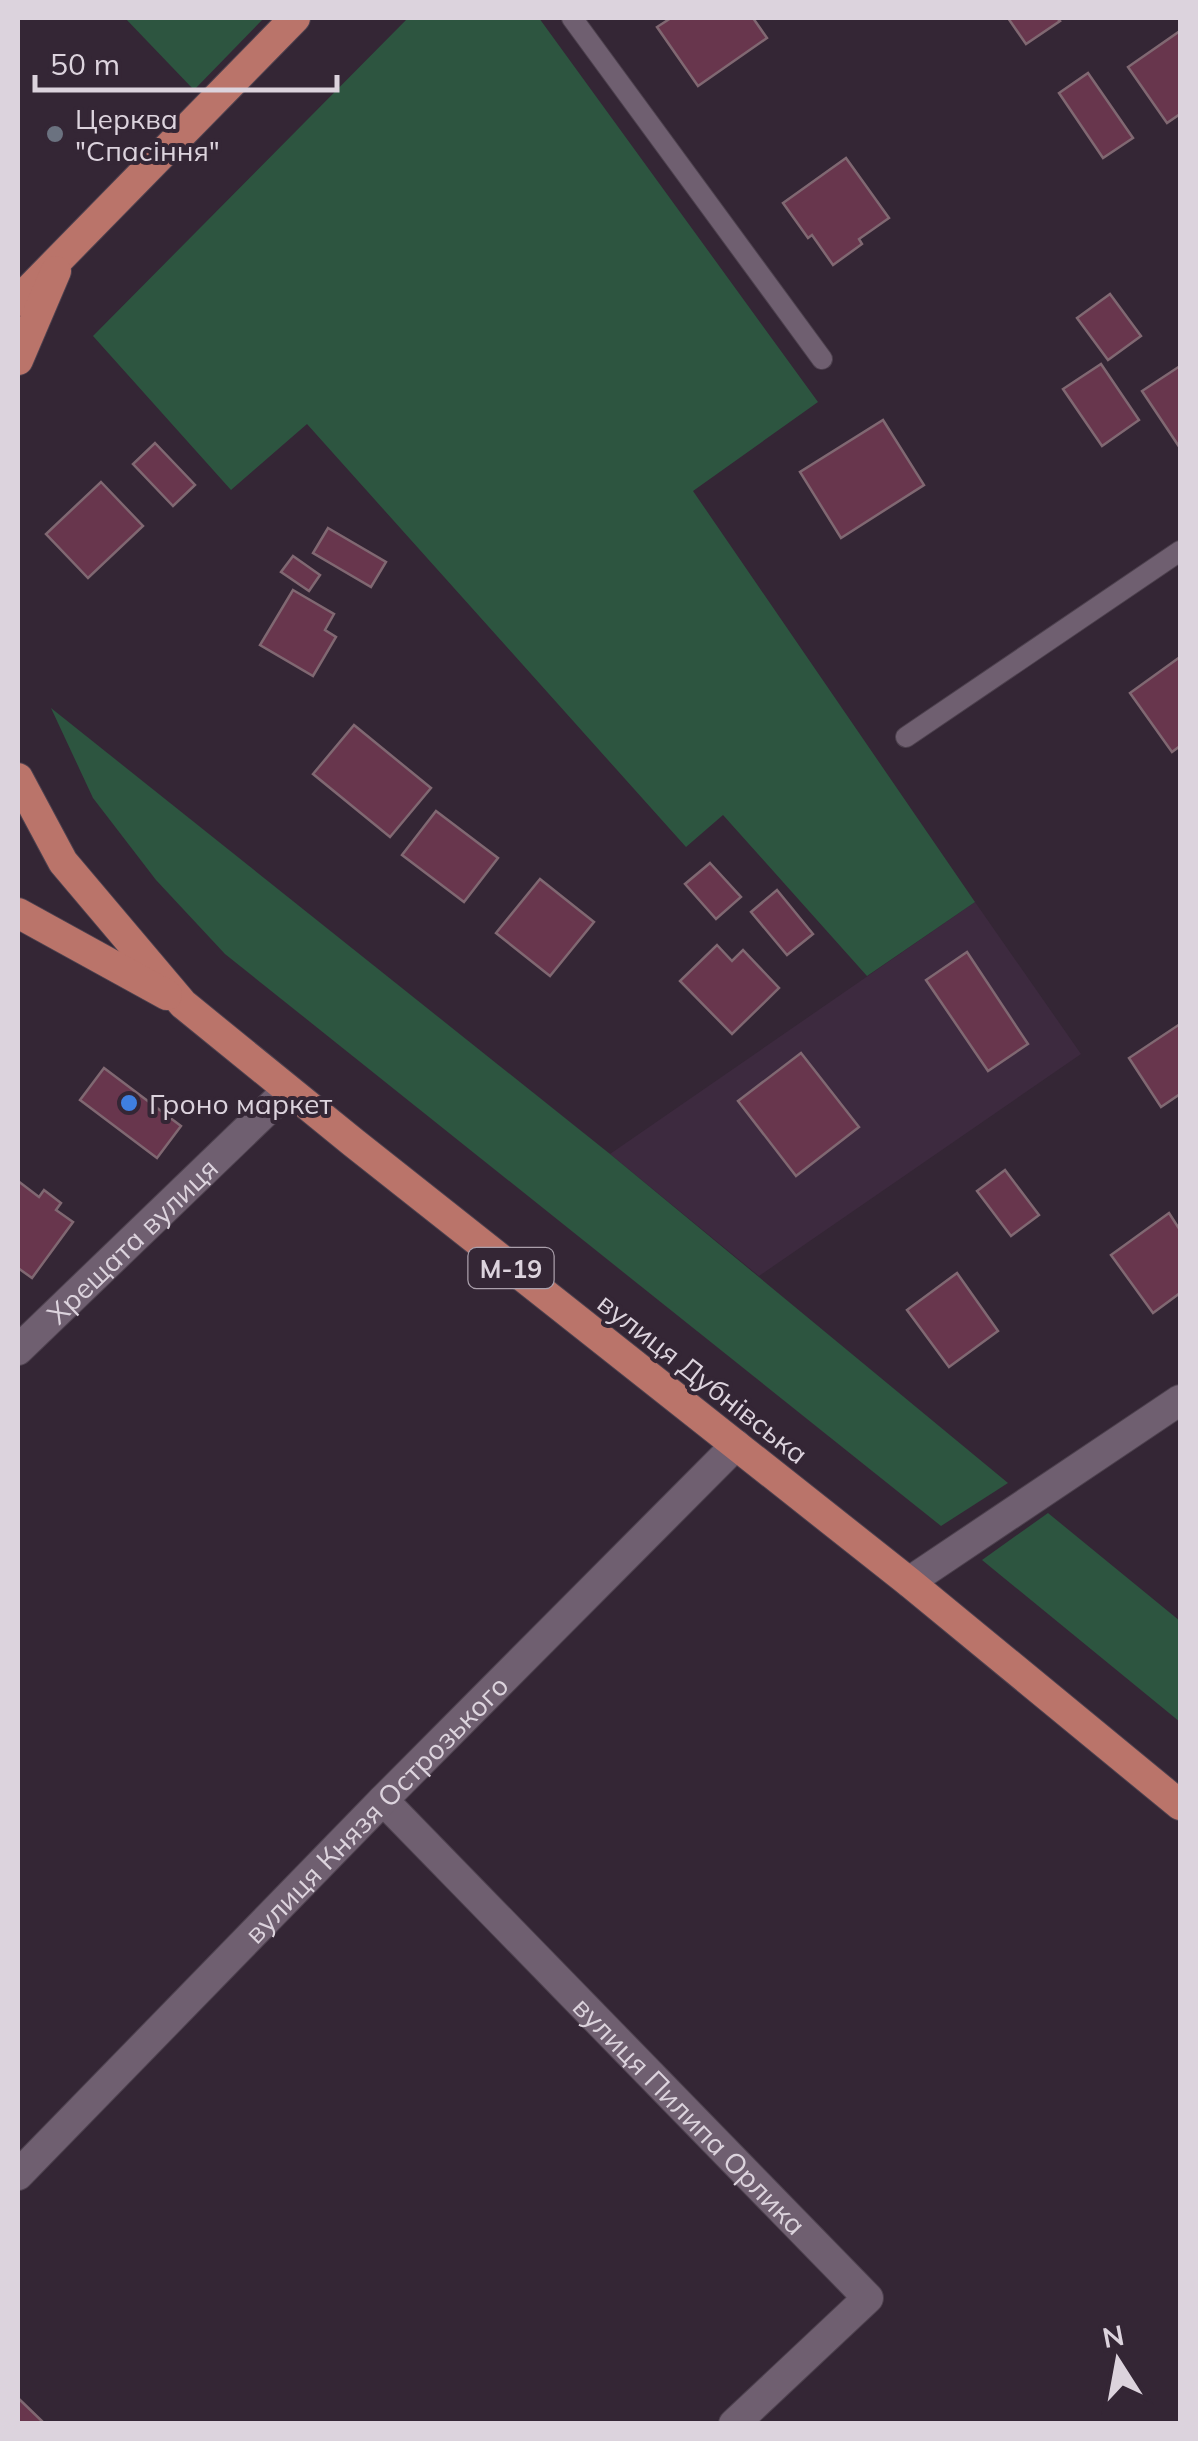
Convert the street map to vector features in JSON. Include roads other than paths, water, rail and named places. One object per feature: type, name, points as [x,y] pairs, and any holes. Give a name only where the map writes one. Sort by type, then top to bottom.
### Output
[{"type":"highway","points":[[18,301],[295,18]]},
{"type":"highway","points":[[18,360],[63,254]]},
{"type":"highway","name":"М-19","points":[[18,778],[63,862],[183,1004]]},
{"type":"highway","name":"М-19","points":[[18,913],[183,1004]]},
{"type":"highway","name":"вулиця Дубнівська","points":[[183,1004],[909,1582],[1180,1805]]},
{"type":"street","name":"Хрещата вулиця","points":[[18,1350],[288,1090]]},
{"type":"street","points":[[909,1582],[1180,1400]]},
{"type":"street","name":"вулиця Князя Острозького","points":[[18,2175],[383,1800],[736,1446]]},
{"type":"street","name":"вулиця Пилипа Орлика","points":[[383,1800],[868,2298],[734,2424]]},
{"type":"lane","points":[[572,18],[822,359]]},
{"type":"lane","points":[[906,737],[1180,551]]},
{"type":"place","name":"Церква \"Спасіння\"","points":[[55,134]]},
{"type":"place","name":"Гроно маркет","points":[[129,1103]]}]
